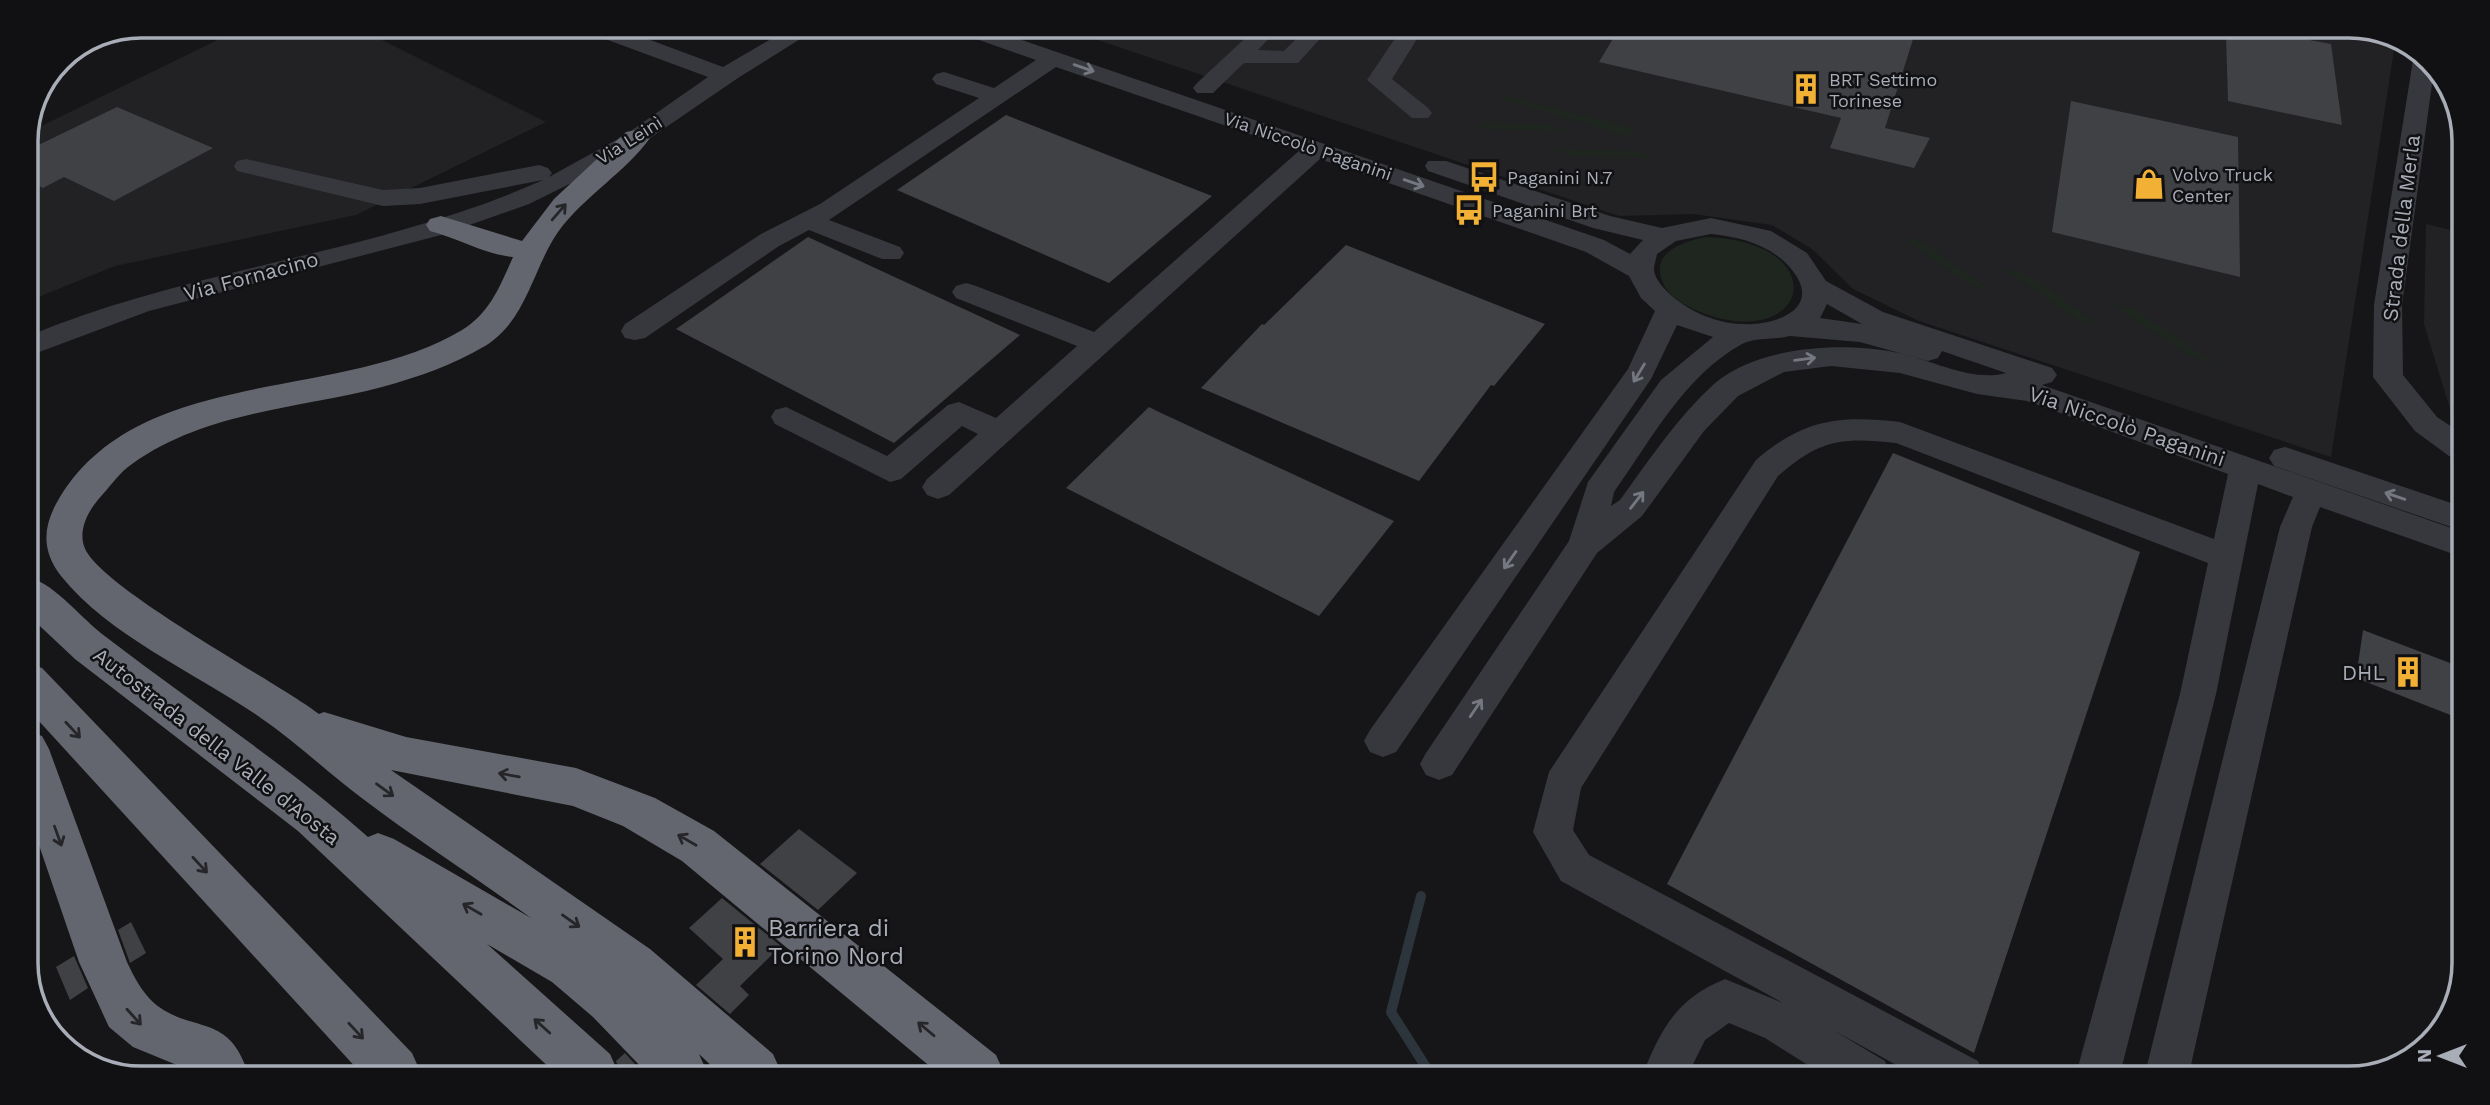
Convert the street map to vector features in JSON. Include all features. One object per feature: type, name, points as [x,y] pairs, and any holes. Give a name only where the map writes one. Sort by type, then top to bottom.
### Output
[{"type":"highway","points":[[518,258],[559,210],[636,138]]},
{"type":"highway","points":[[479,214],[514,239],[518,258],[509,305],[493,323],[455,348],[391,372],[237,405],[168,428],[113,462],[88,485],[74,505],[64,530],[64,546],[71,563],[88,581],[293,718],[381,787],[634,965],[748,1066]]},
{"type":"highway","points":[[441,225],[472,233],[503,247],[518,258]]},
{"type":"highway","name":"Autostrada della Valle d'Aosta","points":[[39,603],[89,647],[314,817],[585,1066]]},
{"type":"highway","points":[[39,694],[389,1066]]},
{"type":"highway","points":[[293,718],[370,747],[576,787],[639,812],[698,846],[743,880],[969,1066]]},
{"type":"highway","points":[[39,782],[102,958],[127,1010],[139,1025],[161,1036],[204,1049],[216,1058],[220,1066]]},
{"type":"highway","points":[[314,817],[569,966],[611,1000],[675,1066]]},
{"type":"street","points":[[624,38],[727,76]]},
{"type":"street","name":"Via Leinì","points":[[479,214],[562,180],[609,155],[727,76],[772,38]]},
{"type":"street","name":"Via Niccolò Paganini","points":[[996,38],[1595,246],[1639,270]]},
{"type":"street","name":"Via Niccolò Paganini","points":[[1057,38],[1602,222],[1662,236]]},
{"type":"street","points":[[1205,88],[1258,38]]},
{"type":"street","points":[[1240,56],[1290,58],[1309,38]]},
{"type":"street","points":[[1407,38],[1380,80],[1420,113]]},
{"type":"street","points":[[635,331],[770,240],[829,209],[1054,58]]},
{"type":"street","name":"Strada della Merla","points":[[2422,71],[2388,305],[2388,377],[2426,424],[2451,442]]},
{"type":"street","points":[[944,79],[997,96]]},
{"type":"street","points":[[938,487],[1317,149]]},
{"type":"street","points":[[246,166],[383,198],[420,196],[473,187],[609,155]]},
{"type":"street","name":"Via Fornacino","points":[[39,343],[124,310],[479,214]]},
{"type":"street","points":[[806,220],[891,253]]},
{"type":"street","points":[[1711,226],[1759,236],[1792,252],[1809,269],[1817,287],[1816,303],[1807,316],[1790,327],[1766,333],[1737,334],[1689,322],[1653,298],[1643,284],[1639,270],[1641,257],[1649,245],[1662,236],[1684,228],[1711,226]]},
{"type":"street","name":"Via Niccolò Paganini","points":[[1817,287],[1872,318],[2451,515]]},
{"type":"street","points":[[966,292],[1098,344]]},
{"type":"street","points":[[1383,741],[1641,372],[1669,311]]},
{"type":"street","name":"Via Niccolò Paganini","points":[[1790,327],[1850,329],[1900,342],[2026,391],[2451,541]]},
{"type":"street","points":[[1585,544],[1599,490],[1672,387],[1705,356],[1737,334]]},
{"type":"street","points":[[1438,764],[1585,544],[1631,508],[1693,424],[1727,389],[1777,363],[1831,356],[1900,363],[1977,384],[2026,391]]},
{"type":"street","points":[[786,418],[890,471],[959,412],[999,432]]},
{"type":"street","points":[[1942,1066],[1575,868],[1553,832],[1563,784],[1767,468],[1812,433],[1854,427],[1900,433],[2227,557]]},
{"type":"street","points":[[2100,1066],[2198,694],[2245,468]]},
{"type":"street","points":[[2169,1066],[2291,556],[2295,527],[2311,491]]},
{"type":"street","points":[[1669,1066],[1690,1025],[1725,1000],[1780,1023],[1851,1066]]},
{"type":"shaded area","points":[[221,38],[378,38],[546,122],[356,215],[115,266],[39,297],[40,127]]},
{"type":"shaded area","points":[[1092,38],[2349,38],[2369,40],[2394,49],[2331,457],[1919,321],[1853,289],[1812,249],[1772,225],[1693,214],[1619,216]]},
{"type":"shaded area","points":[[1502,95],[1633,128],[1629,137],[1500,98]]},
{"type":"shaded area","points":[[1547,124],[1569,131],[1489,129],[1477,125]]},
{"type":"shaded area","points":[[1551,149],[1634,151],[1655,158],[1571,156]]},
{"type":"shaded area","points":[[2426,224],[2451,230],[2451,413],[2424,324]]},
{"type":"shaded area","points":[[1900,236],[1925,243],[1991,291],[1968,284]]},
{"type":"shaded area","points":[[1705,237],[1747,243],[1775,256],[1790,273],[1794,291],[1786,307],[1768,318],[1741,321],[1705,314],[1675,298],[1663,283],[1660,264],[1670,251],[1678,246]]},
{"type":"shaded area","points":[[2000,267],[2028,275],[2103,327],[2078,320]]},
{"type":"shaded area","points":[[2108,302],[2136,310],[2218,365],[2191,357]]},
{"type":"building","name":"BRT Settimo Torinese","points":[[1613,38],[1913,38],[1885,128],[1930,138],[1914,168],[1830,148],[1841,118],[1599,62]]},
{"type":"building","points":[[2226,38],[2299,38],[2331,44],[2342,125],[2228,101]]},
{"type":"building","name":"Volvo Truck Center","points":[[2071,101],[2238,137],[2240,277],[2052,232]]},
{"type":"building","points":[[117,107],[213,148],[114,201],[64,177],[43,188],[39,186],[39,145]]},
{"type":"building","points":[[1006,115],[1212,196],[1109,283],[897,190]]},
{"type":"building","points":[[808,237],[1020,335],[894,443],[676,329]]},
{"type":"building","points":[[1346,245],[1545,324],[1494,386],[1491,385],[1419,481],[1201,388],[1262,324]]},
{"type":"building","points":[[1149,407],[1394,521],[1319,616],[1066,488]]},
{"type":"building","points":[[1893,453],[2140,552],[1974,1053],[1667,884]]},
{"type":"building","name":"DHL","points":[[2363,630],[2452,664],[2452,716],[2356,678]]},
{"type":"building","points":[[799,829],[857,873],[818,910],[760,864]]},
{"type":"building","points":[[722,898],[781,946],[740,986],[749,995],[730,1014],[696,985],[723,959],[689,928]]},
{"type":"building","points":[[131,922],[146,953],[130,963],[118,930]]},
{"type":"building","points":[[74,956],[88,988],[70,1000],[56,967]]},
{"type":"building","points":[[625,1053],[637,1066],[618,1066],[616,1061]]},
{"type":"waterway","points":[[1421,896],[1391,1012],[1425,1066]]},
{"type":"place","name":"BRT Settimo Torinese","points":[[1806,89]]},
{"type":"place","name":"Paganini N.7","points":[[1484,177]]},
{"type":"place","name":"Volvo Truck Center","points":[[2149,184]]},
{"type":"place","name":"Paganini Brt","points":[[1469,210]]},
{"type":"place","name":"DHL","points":[[2408,672]]},
{"type":"place","name":"Barriera di Torino Nord","points":[[745,942]]}]
